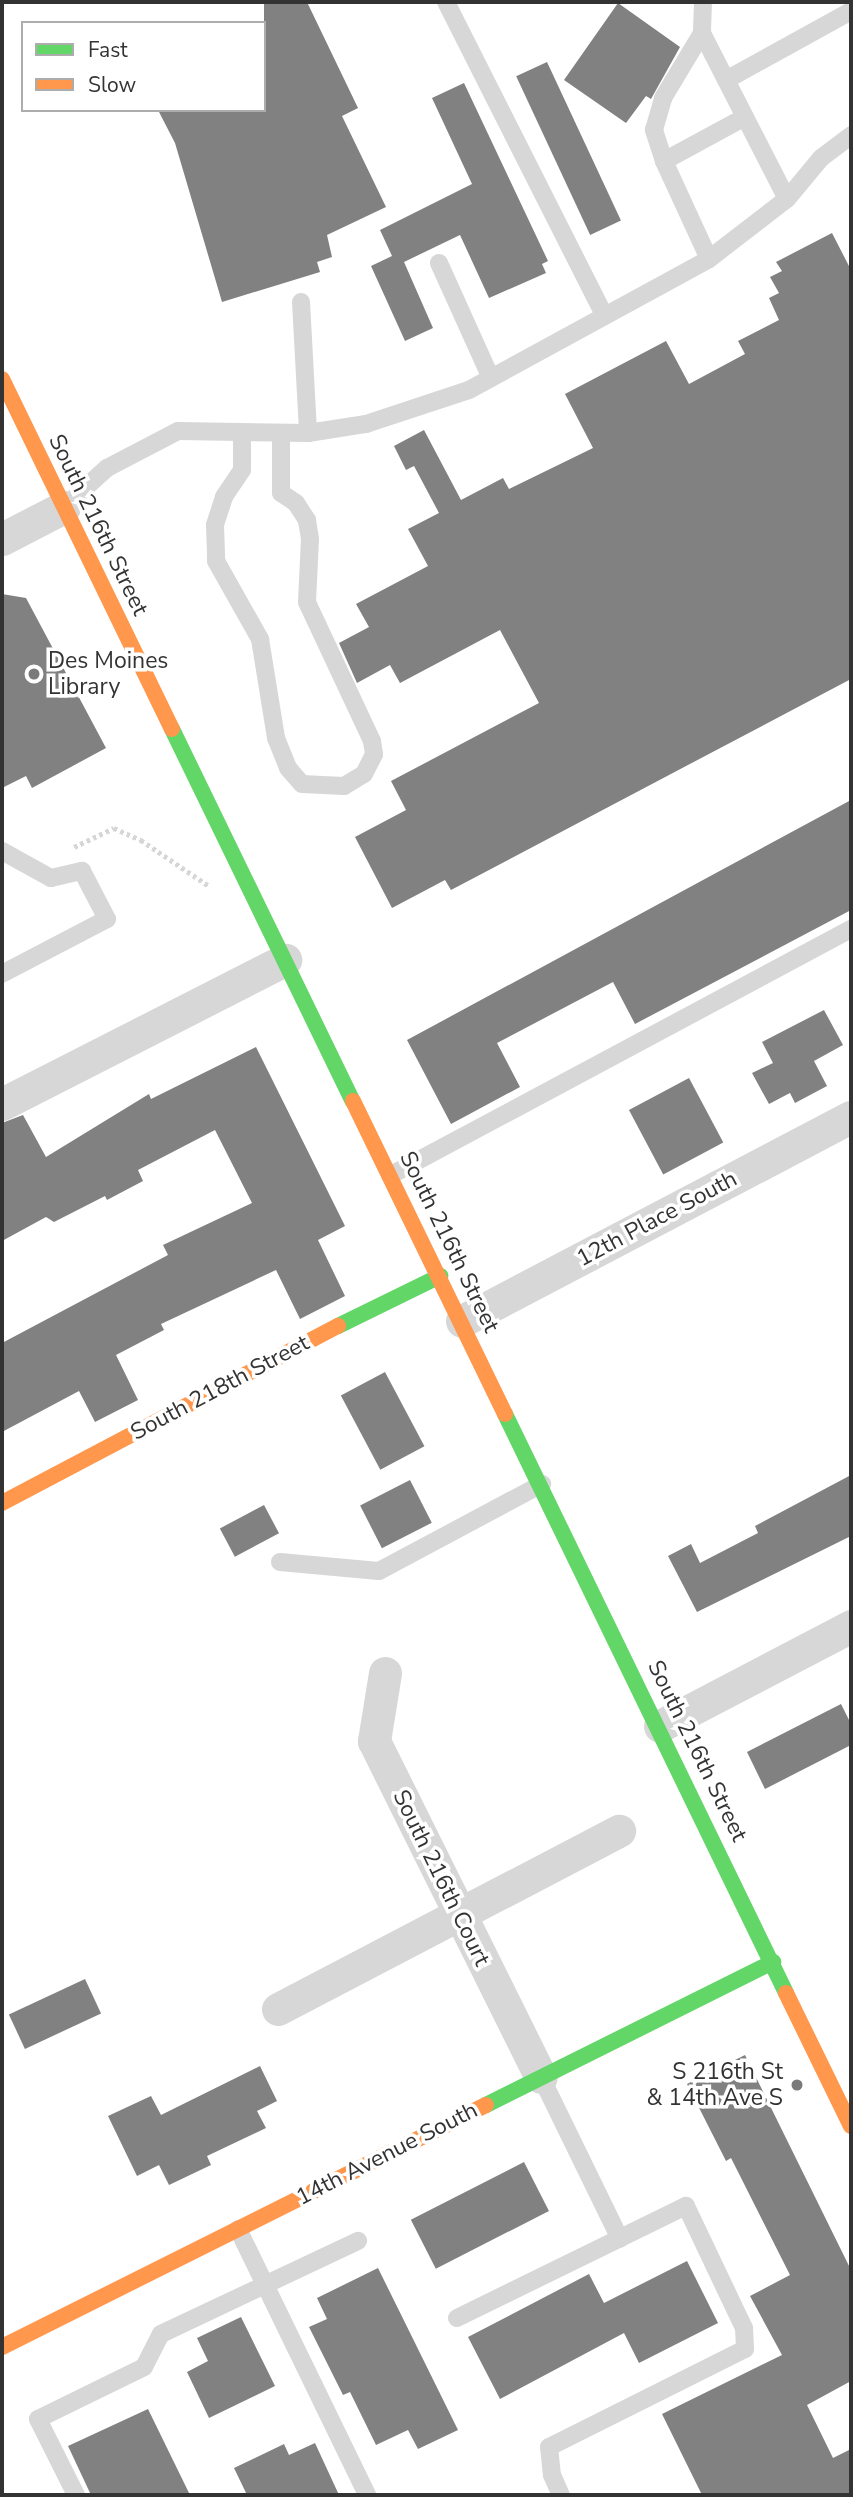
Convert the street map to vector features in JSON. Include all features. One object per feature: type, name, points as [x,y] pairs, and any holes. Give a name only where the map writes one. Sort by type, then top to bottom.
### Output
[{"type":"main road","name":"South 216th Street","points":[[2,379],[848,2111]]},
{"type":"main road","name":"South 218th Street","points":[[2,1503],[321,1334],[440,1276]]},
{"type":"main road","name":"14th Avenue South","points":[[2,2347],[773,1962]]},
{"type":"street","points":[[2,539],[64,507]]},
{"type":"street","points":[[2,1104],[285,960]]},
{"type":"street","name":"12th Place South","points":[[462,1321],[851,1117]]},
{"type":"street","points":[[660,1726],[851,1626]]},
{"type":"street","name":"South 216th Court","points":[[385,1673],[374,1741],[541,2077]]},
{"type":"street","points":[[278,2009],[619,1831]]},
{"type":"lane","points":[[446,2],[604,314]]},
{"type":"lane","points":[[703,2],[702,33],[787,199]]},
{"type":"lane","points":[[726,80],[851,11]]},
{"type":"lane","points":[[702,33],[663,98],[654,130],[664,161],[709,259]]},
{"type":"lane","points":[[664,161],[745,117]]},
{"type":"lane","points":[[64,507],[107,468],[178,431],[308,433],[366,424],[469,390],[709,259],[787,199],[821,158],[851,135]]},
{"type":"lane","points":[[439,262],[491,378]]},
{"type":"lane","points":[[301,302],[308,433]]},
{"type":"lane","points":[[242,434],[242,470],[224,498],[215,525],[216,561],[260,639],[276,738],[288,768],[302,784],[344,786],[364,774],[374,754],[372,741],[307,602],[310,539],[302,511],[281,493],[281,433]]},
{"type":"lane","points":[[2,851],[51,878],[82,871],[107,919],[2,974]]},
{"type":"lane","points":[[391,1175],[851,929]]},
{"type":"lane","points":[[281,1562],[379,1571],[542,1485]]},
{"type":"lane","points":[[541,2077],[620,2239]]},
{"type":"lane","points":[[457,2318],[686,2206],[744,2328],[745,2349],[549,2447],[552,2475],[561,2495]]},
{"type":"lane","points":[[238,2229],[367,2495]]},
{"type":"lane","points":[[76,2495],[38,2420],[144,2367],[161,2334],[358,2241]]},
{"type":"path","points":[[71,848],[114,828],[141,840],[212,888]]},
{"type":"building","points":[[264,2],[307,2],[358,108],[342,116],[386,207],[327,235],[332,257],[317,262],[320,272],[222,302],[175,143],[159,112],[266,112]]},
{"type":"building","points":[[618,3],[680,47],[651,99],[646,96],[626,123],[564,80]]},
{"type":"building","points":[[547,62],[621,221],[590,235],[516,76]]},
{"type":"building","points":[[464,83],[548,261],[542,264],[546,273],[489,298],[460,235],[404,262],[433,328],[405,341],[371,266],[392,256],[380,230],[472,184],[432,98]]},
{"type":"building","points":[[832,233],[851,270],[851,679],[451,890],[445,880],[392,908],[355,837],[406,810],[391,781],[539,703],[500,630],[400,683],[390,665],[357,683],[339,643],[369,627],[356,604],[428,566],[408,529],[439,513],[414,466],[406,470],[394,446],[424,430],[461,500],[503,478],[509,489],[593,448],[565,394],[666,341],[689,384],[745,354],[738,341],[779,320],[769,298],[779,293],[770,277],[782,271],[776,262]]},
{"type":"building","name":"Des Moines Library","points":[[2,594],[26,598],[106,748],[32,788],[26,776],[2,788]]},
{"type":"building","points":[[851,800],[851,910],[635,1024],[613,982],[497,1043],[520,1087],[451,1124],[407,1040]]},
{"type":"building","points":[[824,1010],[843,1045],[814,1061],[827,1086],[795,1103],[790,1093],[769,1104],[752,1073],[773,1063],[762,1042]]},
{"type":"building","points":[[256,1047],[345,1226],[318,1240],[345,1296],[300,1319],[276,1270],[161,1324],[164,1330],[116,1355],[138,1400],[95,1422],[79,1391],[2,1432],[2,1343],[168,1255],[163,1245],[252,1203],[215,1130],[138,1170],[143,1181],[107,1200],[105,1196],[54,1222],[46,1217],[2,1241],[2,1123],[23,1115],[46,1157],[149,1094],[151,1099]]},
{"type":"building","points":[[689,1078],[723,1142],[663,1174],[629,1110]]},
{"type":"building","points":[[385,1372],[424,1446],[380,1470],[341,1395]]},
{"type":"building","points":[[851,1475],[851,1536],[697,1612],[668,1556],[691,1544],[700,1563],[758,1533],[755,1526]]},
{"type":"building","points":[[410,1480],[432,1523],[382,1548],[360,1505]]},
{"type":"building","points":[[264,1505],[279,1533],[235,1557],[220,1528]]},
{"type":"building","points":[[841,1704],[851,1724],[851,1745],[765,1789],[747,1752]]},
{"type":"building","points":[[85,1979],[101,2013],[25,2049],[9,2014]]},
{"type":"building","points":[[745,2055],[851,2270],[851,2381],[807,2405],[833,2458],[851,2449],[851,2495],[702,2495],[662,2414],[782,2355],[750,2296],[790,2275],[731,2158],[726,2161],[687,2084]]},
{"type":"building","points":[[260,2066],[277,2101],[257,2111],[266,2128],[207,2156],[211,2165],[169,2185],[159,2165],[137,2176],[108,2116],[151,2096],[161,2115]]},
{"type":"building","points":[[524,2162],[549,2211],[436,2269],[411,2220]]},
{"type":"building","points":[[687,2261],[718,2323],[639,2363],[624,2333],[500,2399],[468,2337],[589,2274],[604,2303]]},
{"type":"building","points":[[378,2268],[458,2430],[418,2449],[408,2430],[376,2445],[350,2392],[343,2395],[309,2327],[327,2319],[317,2298]]},
{"type":"building","points":[[241,2317],[275,2386],[209,2418],[187,2372],[208,2361],[197,2338]]},
{"type":"building","points":[[148,2409],[190,2495],[91,2495],[68,2446]]},
{"type":"building","points":[[315,2443],[339,2495],[247,2495],[234,2468],[284,2444],[289,2455]]},
{"type":"traffic: fast","points":[[172,729],[353,1101]]},
{"type":"traffic: fast","points":[[338,1326],[440,1276]]},
{"type":"traffic: fast","points":[[505,1414],[786,1993]]},
{"type":"traffic: fast","points":[[486,2105],[773,1962]]},
{"type":"traffic: slow","points":[[2,379],[172,729]]},
{"type":"traffic: slow","points":[[353,1101],[505,1414]]},
{"type":"traffic: slow","points":[[2,1503],[338,1326]]},
{"type":"traffic: slow","points":[[786,1993],[851,2126]]},
{"type":"traffic: slow","points":[[2,2347],[486,2105]]},
{"type":"place","name":"Des Moines Library","points":[[34,674]]},
{"type":"place","name":"S 216th St & 14th Ave S","points":[[797,2085]]}]
